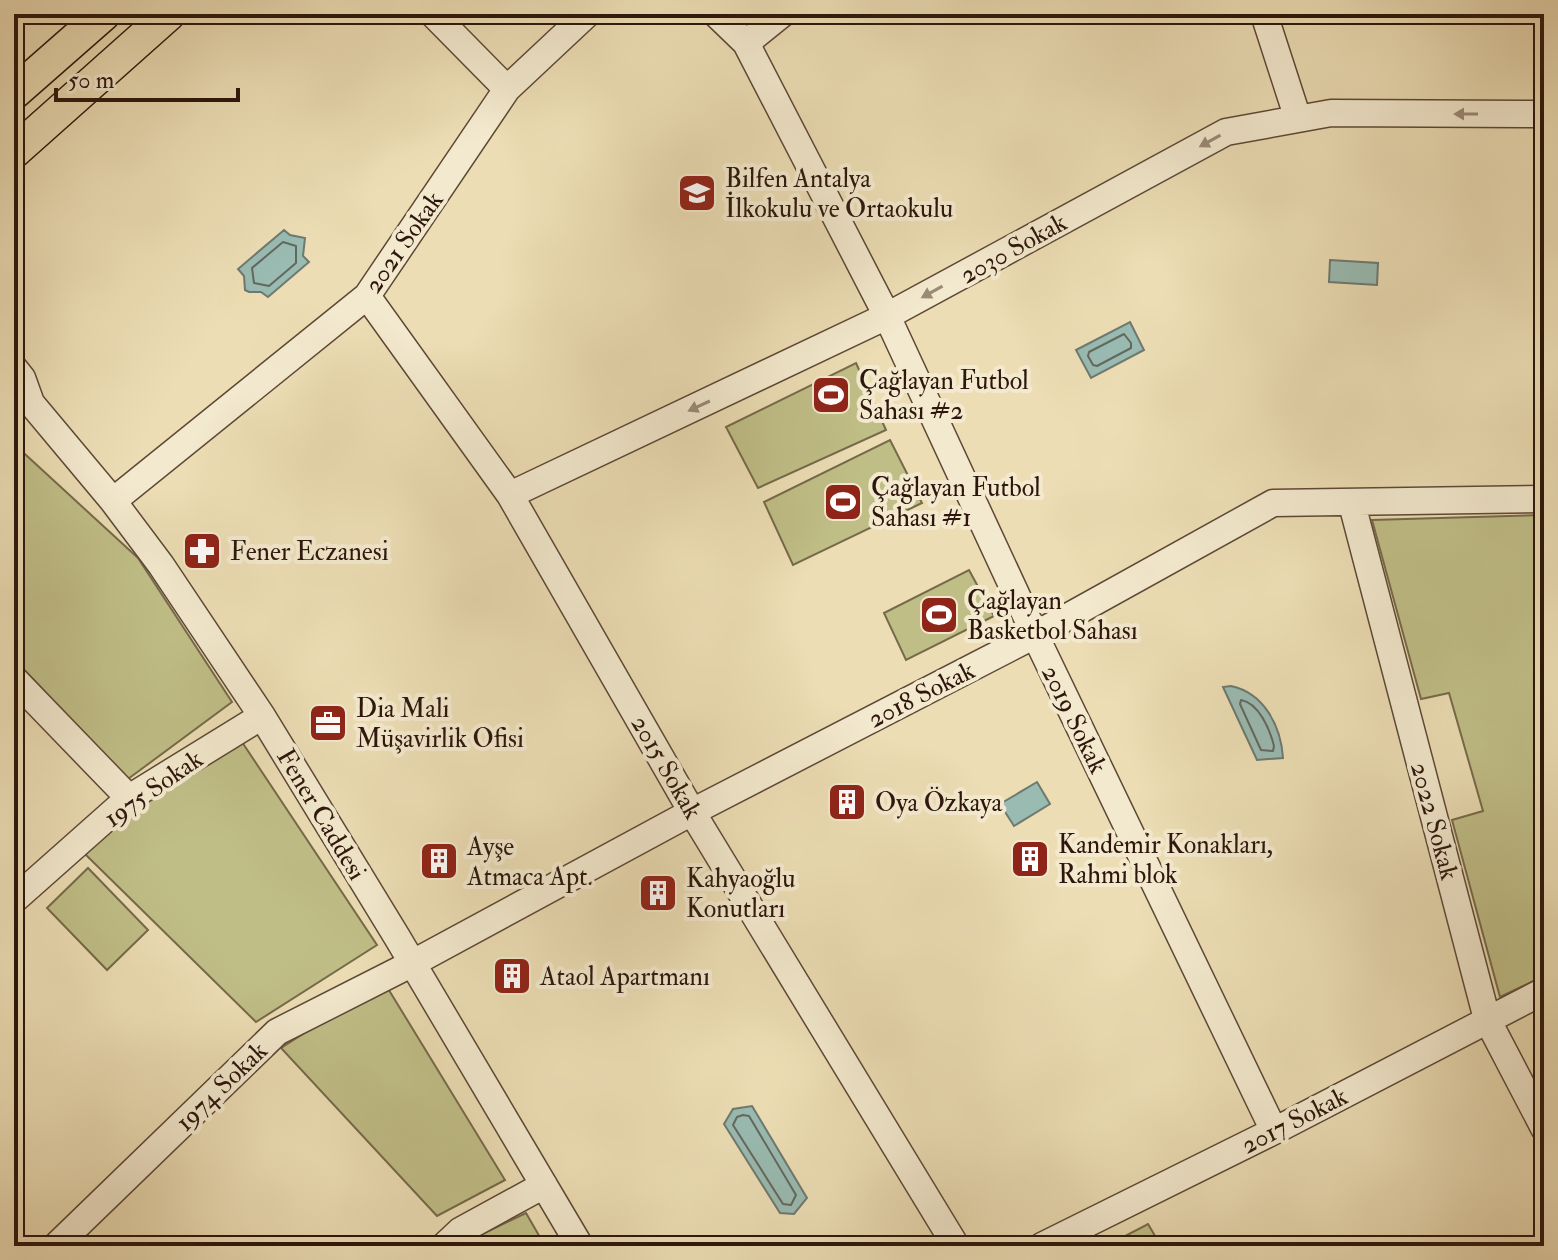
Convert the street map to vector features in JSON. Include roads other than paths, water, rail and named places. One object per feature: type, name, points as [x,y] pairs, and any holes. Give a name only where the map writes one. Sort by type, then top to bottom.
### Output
[{"type":"main road","points":[[14,93],[104,14]]},
{"type":"main road","points":[[14,152],[169,14]]},
{"type":"street","points":[[433,14],[507,89]]},
{"type":"street","name":"2021 Sokak","points":[[113,501],[367,296],[507,89],[587,14]]},
{"type":"street","name":"2019 Sokak","points":[[716,14],[746,43],[887,316],[1035,635],[1274,1131]]},
{"type":"street","points":[[746,43],[782,14]]},
{"type":"street","points":[[1264,14],[1298,119]]},
{"type":"street","name":"2030 Sokak","points":[[510,495],[887,316],[1226,132],[1331,113],[1544,114]]},
{"type":"street","name":"2015 Sokak","points":[[367,296],[510,495],[692,812],[956,1246]]},
{"type":"street","name":"Fener Caddesi","points":[[14,368],[22,378],[23,400],[113,501],[161,565],[262,716],[413,963],[580,1246]]},
{"type":"street","name":"2018 Sokak","points":[[413,963],[692,812],[1035,635],[1273,503],[1544,499]]},
{"type":"street","name":"2022 Sokak","points":[[1352,504],[1487,1019],[1544,1128]]},
{"type":"street","points":[[14,679],[129,798]]},
{"type":"street","name":"1975 Sokak","points":[[14,900],[129,798],[262,716]]},
{"type":"street","name":"1974 Sokak","points":[[56,1246],[277,1032],[413,963]]},
{"type":"street","name":"2017 Sokak","points":[[1042,1246],[1274,1131],[1544,991]]},
{"type":"street","points":[[444,1246],[460,1231],[544,1185]]},
{"type":"water","points":[[284,230],[290,235],[305,238],[303,256],[309,262],[268,297],[261,292],[245,290],[244,276],[238,269]]},
{"type":"water","points":[[1330,260],[1378,263],[1377,285],[1329,282]]},
{"type":"water","points":[[1130,322],[1144,350],[1091,378],[1076,350]]},
{"type":"water","points":[[1231,686],[1253,696],[1269,713],[1279,734],[1283,758],[1257,760],[1223,687]]},
{"type":"water","points":[[1037,782],[1050,804],[1014,826],[1000,804]]},
{"type":"water","points":[[752,1106],[807,1198],[794,1214],[780,1213],[724,1124],[733,1109]]},
{"type":"place","name":"Bilfen Antalya İlkokulu ve Ortaokulu","points":[[697,193]]},
{"type":"place","name":"Çağlayan Futbol Sahası #2","points":[[831,395]]},
{"type":"place","name":"Çağlayan Futbol Sahası #1","points":[[843,502]]},
{"type":"place","name":"Fener Eczanesi","points":[[202,551]]},
{"type":"place","name":"Çağlayan Basketbol Sahası","points":[[939,615]]},
{"type":"place","name":"Dia Mali Müşavirlik Ofisi","points":[[328,723]]},
{"type":"place","name":"Oya Özkaya","points":[[847,802]]},
{"type":"place","name":"Kandemir Konakları, Rahmi blok","points":[[1030,859]]},
{"type":"place","name":"Ayşe Atmaca Apt.","points":[[439,861]]},
{"type":"place","name":"Kahyaoğlu Konutları","points":[[658,893]]},
{"type":"place","name":"Ataol Apartmanı","points":[[512,976]]}]
